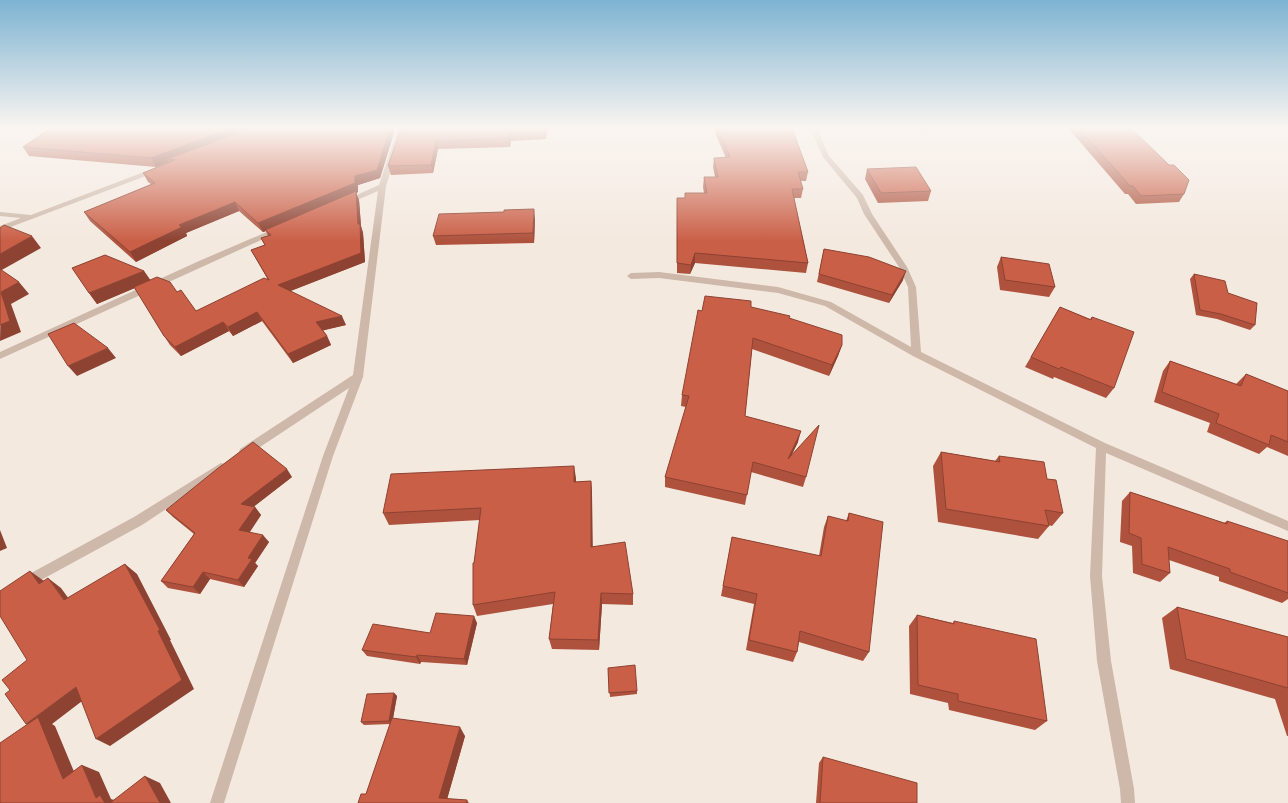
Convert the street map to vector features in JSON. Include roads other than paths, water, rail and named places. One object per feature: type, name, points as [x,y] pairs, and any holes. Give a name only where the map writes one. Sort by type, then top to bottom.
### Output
[{"type":"street","points":[[217,803],[328,456],[358,377],[382,186],[388,165]]},
{"type":"street","points":[[833,165],[860,197],[868,214],[903,267],[912,287],[916,354]]},
{"type":"street","points":[[0,229],[160,169]]},
{"type":"street","points":[[339,205],[382,186]]},
{"type":"street","points":[[0,214],[35,217]]},
{"type":"street","points":[[0,356],[202,263],[288,226]]},
{"type":"street","points":[[631,276],[659,275],[778,290],[828,304],[916,354],[1101,446],[1288,526]]},
{"type":"street","points":[[14,589],[138,521],[358,377]]},
{"type":"street","points":[[1101,446],[1096,576],[1104,662],[1127,789],[1128,803]]}]
